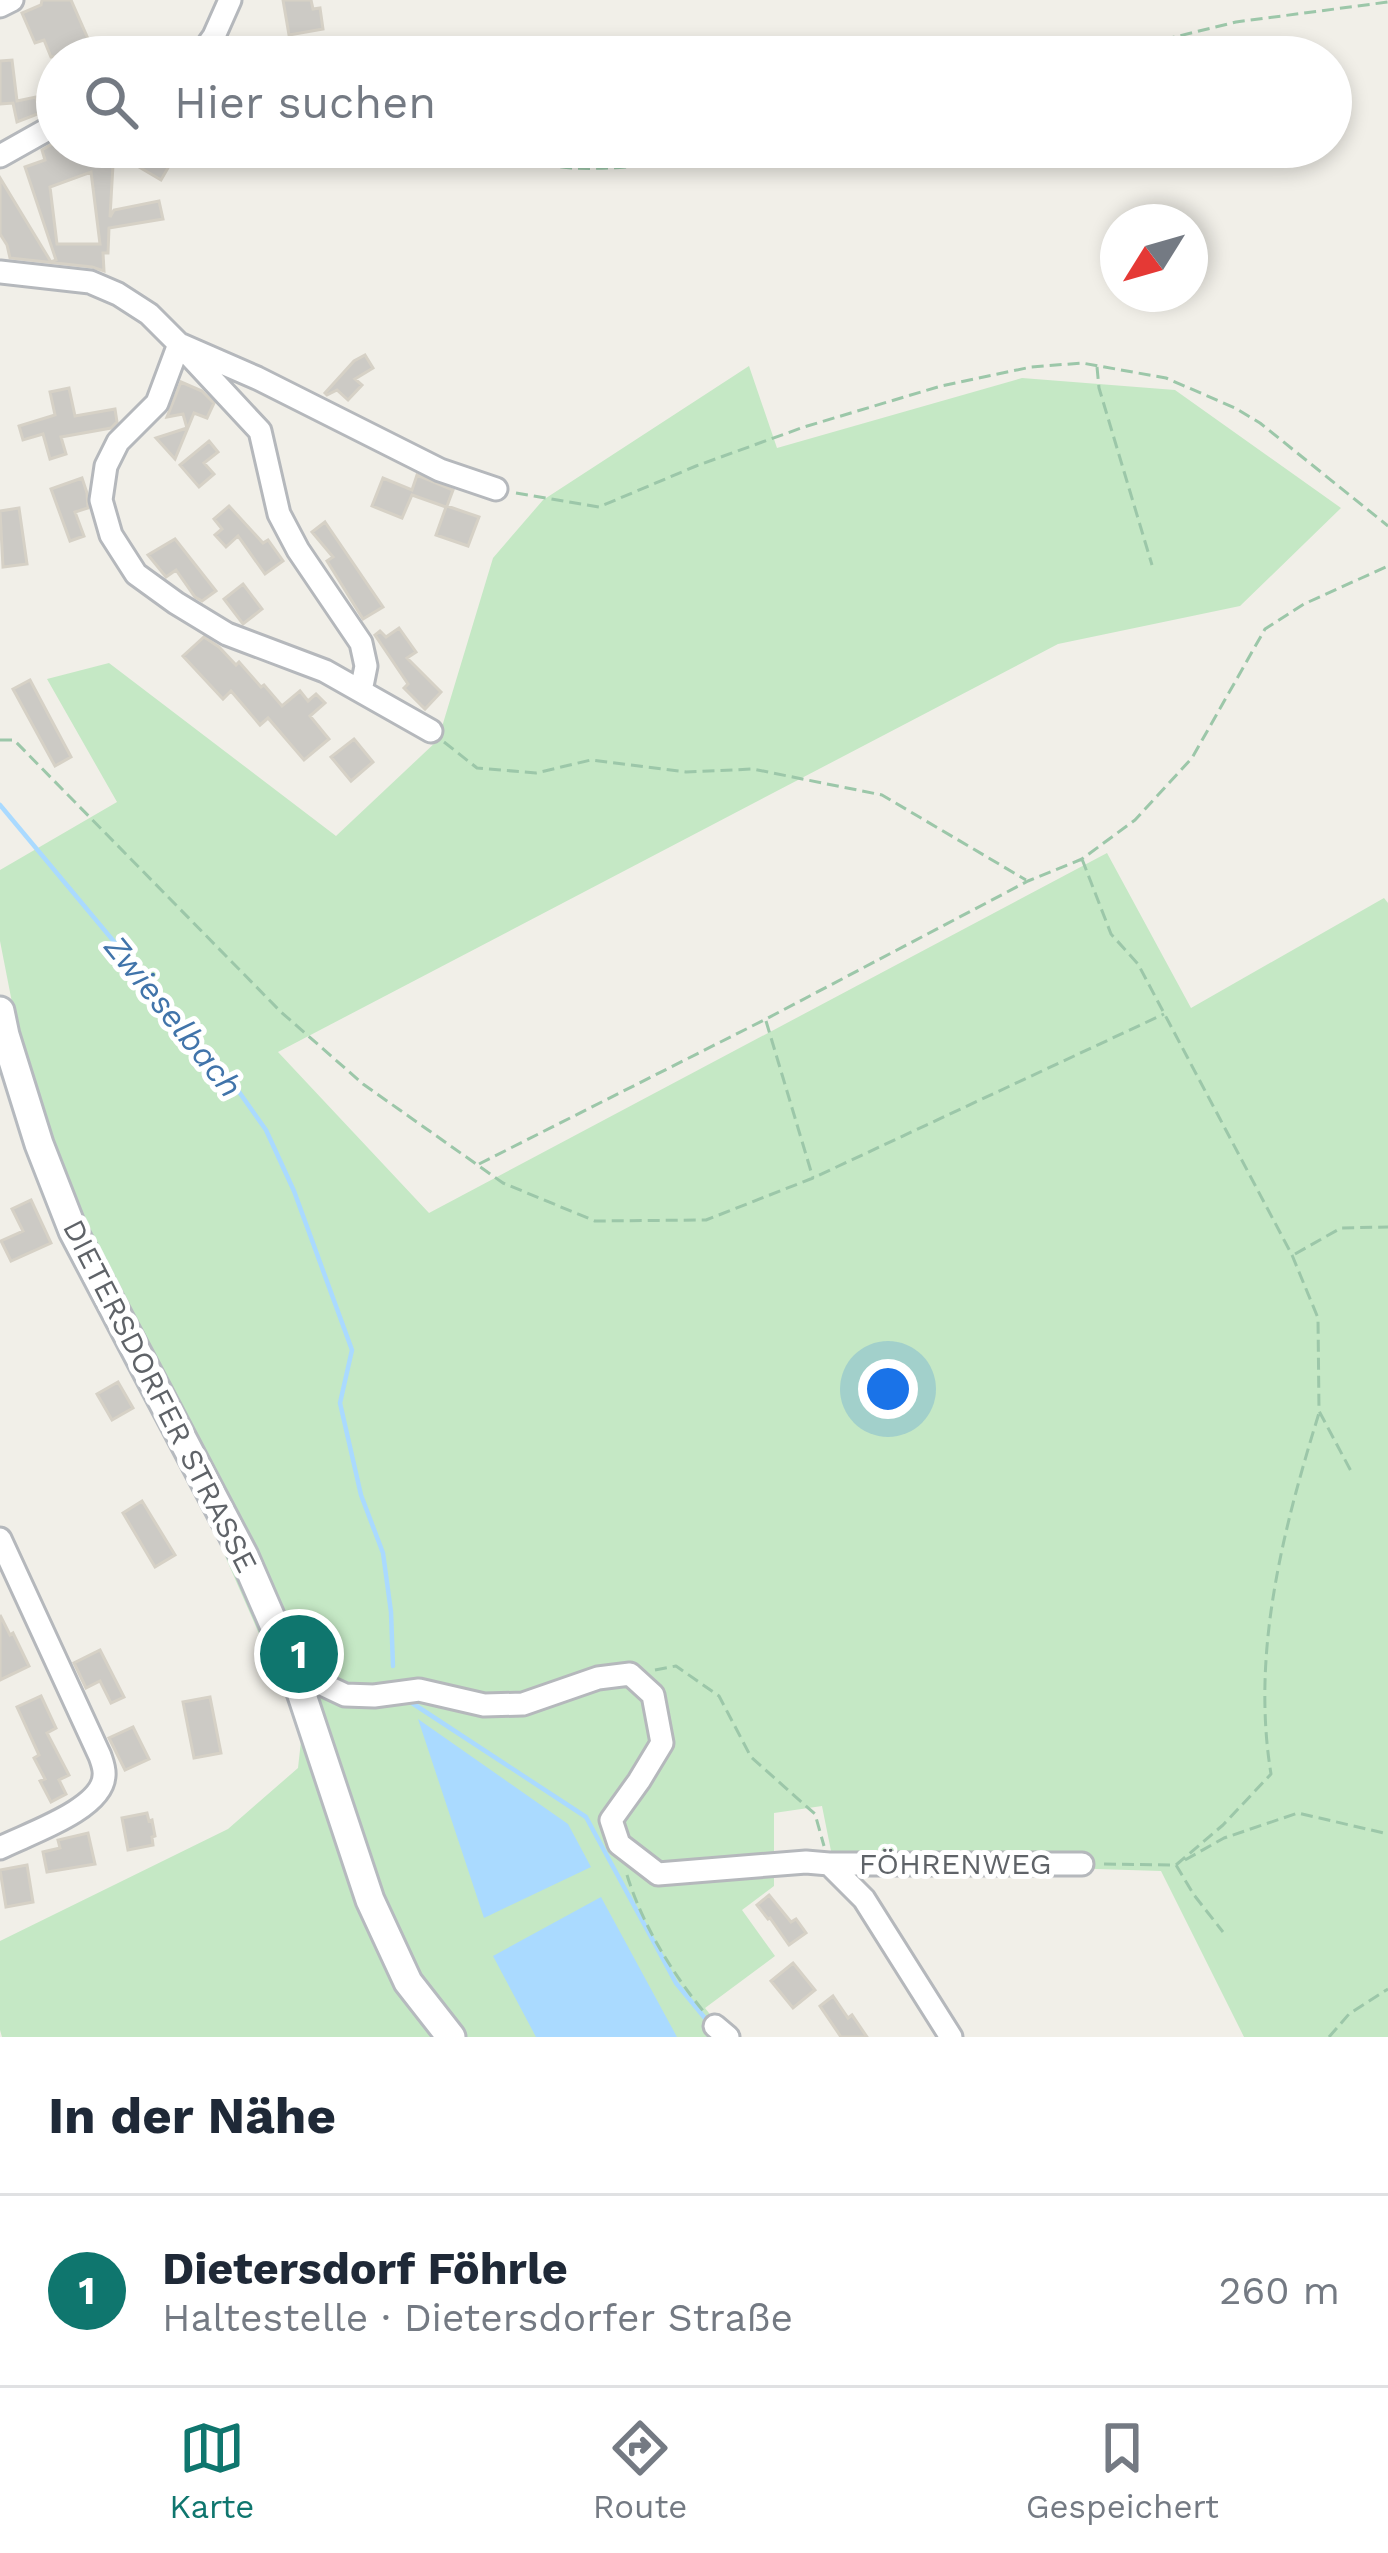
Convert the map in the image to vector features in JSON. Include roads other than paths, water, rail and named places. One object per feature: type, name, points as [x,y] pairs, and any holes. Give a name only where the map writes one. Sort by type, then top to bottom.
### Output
[{"type":"street","points":[[0,6],[12,0]]},
{"type":"street","points":[[214,36],[230,0]]},
{"type":"street","points":[[0,157],[36,136]]},
{"type":"street","points":[[0,272],[89,282],[118,294],[149,314],[260,430],[279,514],[361,644],[366,665],[361,691]]},
{"type":"street","points":[[178,344],[440,470],[496,489]]},
{"type":"street","points":[[178,344],[157,403],[118,442],[106,466],[101,500],[111,535],[136,574],[227,634],[325,670],[430,731]]},
{"type":"street","name":"DIETERSDORFER STRASSE","points":[[2,1027],[73,1231],[244,1556],[294,1671],[370,1900],[408,1982],[451,2037]]},
{"type":"street","points":[[0,1539],[100,1756],[105,1777],[96,1796],[80,1809],[0,1848]]},
{"type":"street","name":"FÖHRENWEG","points":[[294,1671],[345,1695],[419,1690],[484,1705],[524,1704],[598,1678],[630,1674],[652,1695],[662,1743],[611,1820],[619,1844],[658,1874],[771,1864],[1082,1864]]},
{"type":"street","name":"FÖHRENWEG","points":[[829,1864],[864,1899],[951,2037]]},
{"type":"water","points":[[418,1719],[568,1824],[591,1867],[484,1918]]},
{"type":"water","points":[[601,1897],[677,2037],[536,2037],[493,1956]]},
{"type":"waterway","name":"Zwieselbach","points":[[0,805],[237,1089],[266,1130],[294,1191],[352,1350],[340,1403],[361,1495],[383,1553],[393,1666]]},
{"type":"waterway","name":"Zwieselbach","points":[[412,1703],[586,1817],[676,1983],[709,2023]]},
{"type":"place","name":"Dietersdorf Föhrle","points":[[299,1654]]}]
